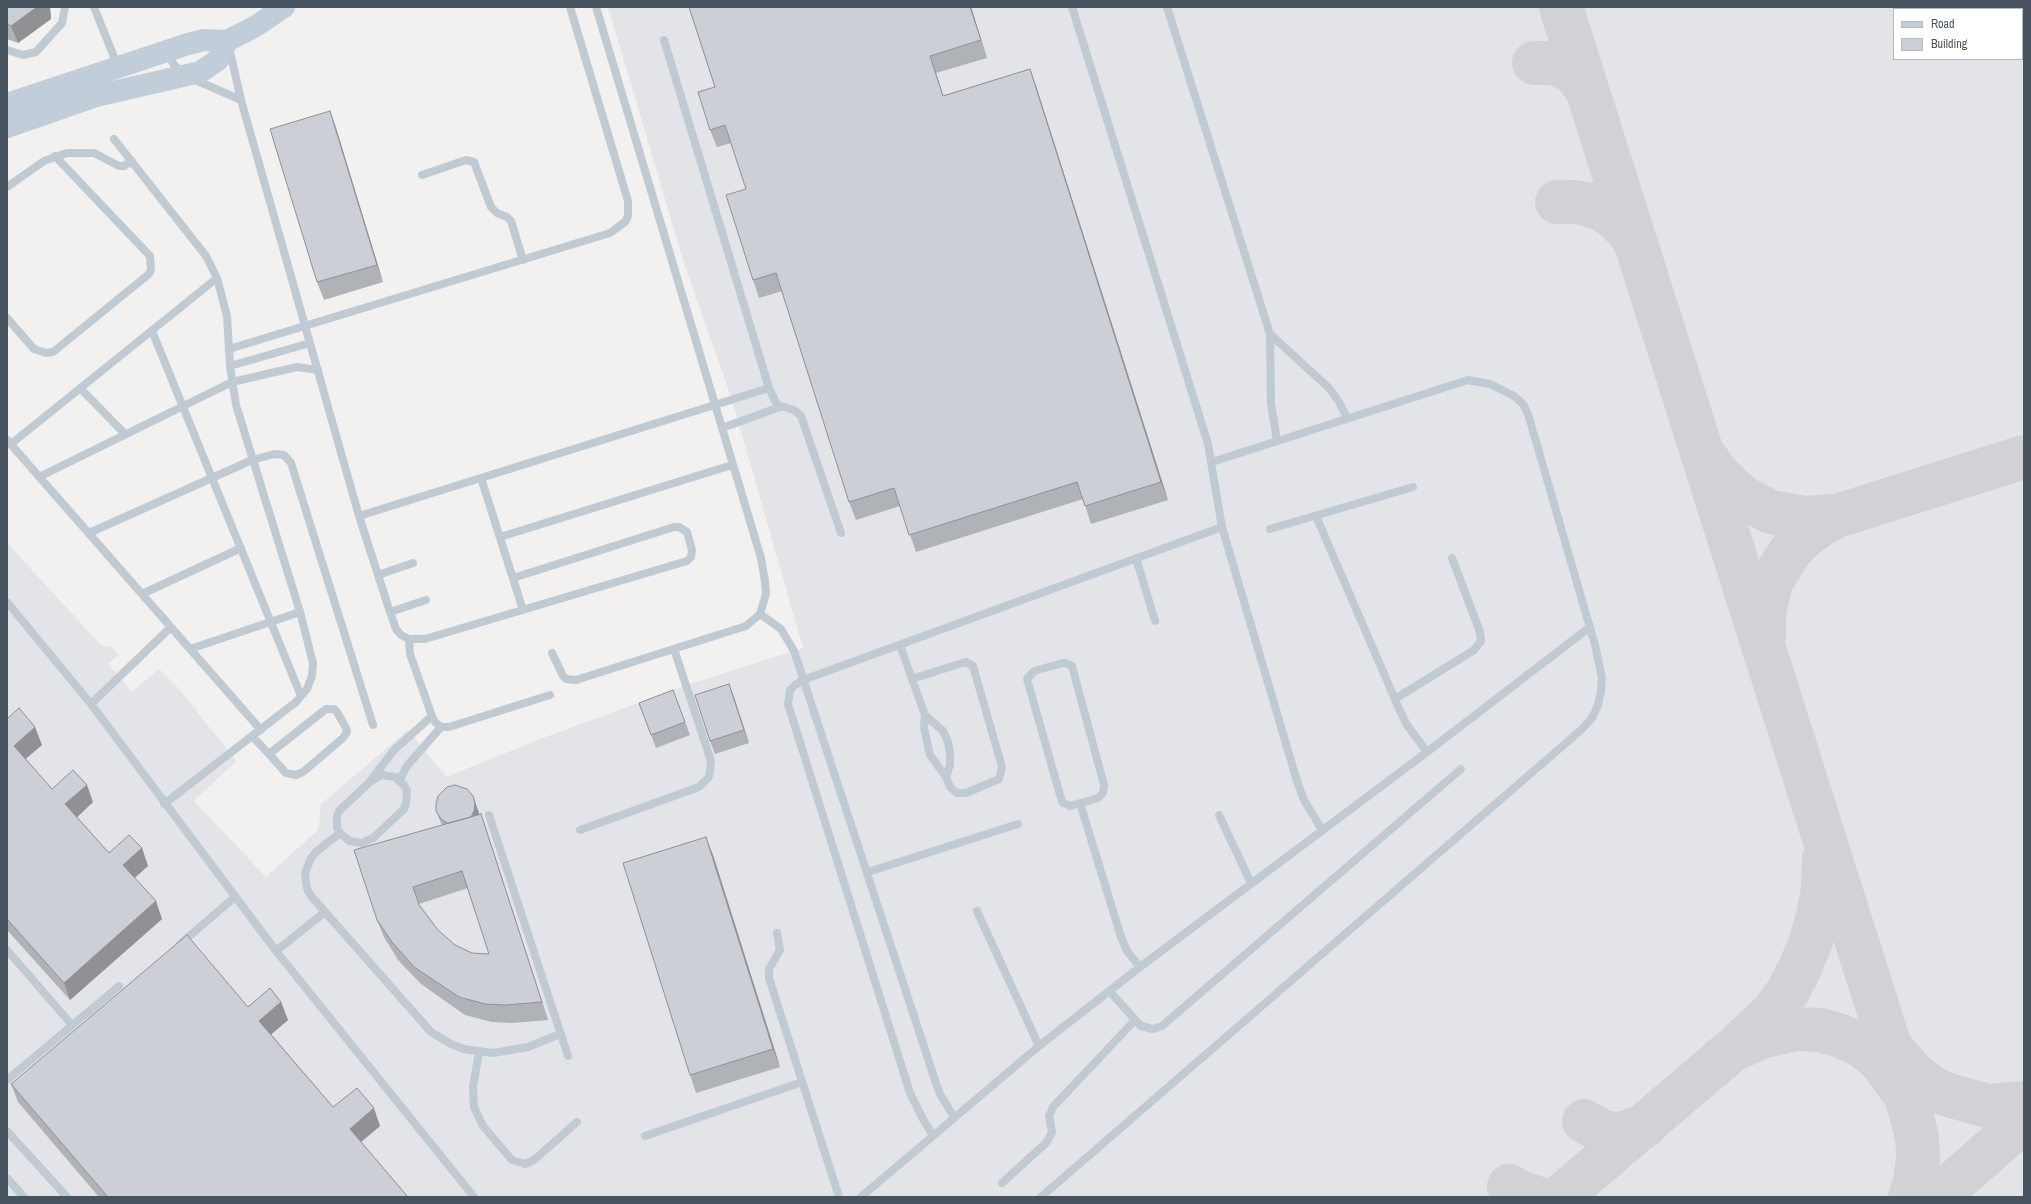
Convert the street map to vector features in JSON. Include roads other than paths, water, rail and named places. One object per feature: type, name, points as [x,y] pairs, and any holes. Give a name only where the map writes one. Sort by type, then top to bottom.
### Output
[{"type":"street","points":[[7,104],[188,44],[204,40],[228,41],[256,26],[284,7]]},
{"type":"street","points":[[7,127],[96,96],[188,76],[210,67],[218,60],[228,41]]},
{"type":"lane","points":[[7,50],[23,55],[36,52],[62,23],[65,7]]},
{"type":"lane","points":[[94,7],[118,68]]},
{"type":"lane","points":[[229,349],[306,327],[610,233],[625,222],[628,216],[628,201],[570,7]]},
{"type":"lane","points":[[552,652],[563,676],[571,680],[746,626],[760,614],[766,594],[764,569],[596,7]]},
{"type":"lane","points":[[1072,7],[1208,444],[1222,527],[1297,781],[1304,800],[1322,830]]},
{"type":"lane","points":[[1167,7],[1270,334],[1271,402],[1277,441]]},
{"type":"lane","points":[[664,40],[769,388],[774,401],[780,407]]},
{"type":"lane","points":[[228,41],[241,100],[359,516],[390,612],[396,629],[401,635],[409,639],[425,639],[687,561],[692,553],[687,532],[679,527],[674,527],[513,578]]},
{"type":"lane","points":[[166,52],[174,65],[188,76],[241,100]]},
{"type":"lane","points":[[114,139],[206,256],[217,278],[225,303],[230,366],[236,406],[300,612],[313,663],[312,676],[307,689],[296,702],[164,804]]},
{"type":"lane","points":[[7,187],[33,168],[55,156],[67,153],[86,152],[100,156],[119,166],[124,166],[132,161]]},
{"type":"lane","points":[[7,318],[34,349],[46,354],[54,352],[149,274],[151,270],[150,256],[55,156]]},
{"type":"lane","points":[[422,174],[466,160],[474,162],[491,207],[497,213],[507,217],[511,222],[523,260]]},
{"type":"lane","points":[[217,278],[80,388],[9,442],[261,730]]},
{"type":"lane","points":[[152,331],[301,696]]},
{"type":"lane","points":[[1270,334],[1329,388],[1339,402],[1347,418]]},
{"type":"lane","points":[[230,366],[310,343]]},
{"type":"lane","points":[[39,477],[182,405],[232,382],[297,367],[318,370]]},
{"type":"lane","points":[[1041,1197],[1581,730],[1592,718],[1602,691],[1602,678],[1590,627],[1528,414],[1523,404],[1514,396],[1490,384],[1468,380],[1212,462]]},
{"type":"lane","points":[[80,388],[125,434]]},
{"type":"lane","points":[[359,516],[769,388]]},
{"type":"lane","points":[[722,428],[780,407],[794,410],[801,416],[841,533]]},
{"type":"lane","points":[[89,533],[252,460],[279,454],[284,455],[291,463],[373,725]]},
{"type":"lane","points":[[500,537],[732,465]]},
{"type":"lane","points":[[481,478],[523,610]]},
{"type":"lane","points":[[1270,529],[1413,487]]},
{"type":"lane","points":[[1316,516],[1407,725],[1427,752]]},
{"type":"lane","points":[[933,1135],[920,1114],[910,1093],[788,704],[790,690],[804,680],[1222,527]]},
{"type":"lane","points":[[142,594],[241,548]]},
{"type":"lane","points":[[1136,558],[1155,621]]},
{"type":"lane","points":[[1395,699],[1474,650],[1481,641],[1480,632],[1452,558]]},
{"type":"lane","points":[[378,575],[413,563]]},
{"type":"lane","points":[[390,612],[426,600]]},
{"type":"lane","points":[[7,602],[91,704],[164,804],[276,951],[474,1197]]},
{"type":"lane","points":[[190,649],[300,612]]},
{"type":"lane","points":[[760,614],[776,624],[787,638],[804,680],[940,1094],[954,1117]]},
{"type":"lane","points":[[91,704],[171,627]]},
{"type":"lane","points":[[861,1197],[954,1117],[1109,991],[1427,752],[1590,627]]},
{"type":"lane","points":[[409,639],[410,654],[432,716],[435,722],[441,727],[450,727],[550,696]]},
{"type":"lane","points":[[900,645],[912,679],[925,715],[925,735],[930,755],[937,767],[946,777],[953,790],[961,793],[996,781],[1001,775],[1002,766],[975,669],[970,664],[962,663],[912,679]]},
{"type":"lane","points":[[580,830],[698,788],[709,777],[711,761],[674,649]]},
{"type":"lane","points":[[1066,663],[1072,666],[1104,785],[1101,796],[1080,803],[1070,806],[1062,802],[1028,682],[1031,673],[1066,663]]},
{"type":"lane","points":[[252,736],[286,773],[291,775],[300,774],[343,738],[346,728],[334,709],[326,709],[269,754]]},
{"type":"lane","points":[[925,715],[943,731],[948,742],[950,766],[946,777]]},
{"type":"lane","points":[[371,781],[382,775],[395,777],[400,780],[407,791],[406,803],[404,809],[373,838],[362,843],[355,843],[349,841],[340,833],[336,822],[339,810],[371,781],[394,750],[432,716]]},
{"type":"lane","points":[[400,780],[406,766],[441,727]]},
{"type":"lane","points":[[1109,991],[1141,1026],[1153,1029],[1166,1024],[1461,770]]},
{"type":"lane","points":[[1080,803],[1121,937],[1127,951],[1140,967]]},
{"type":"lane","points":[[489,815],[568,1056]]},
{"type":"lane","points":[[1219,815],[1251,884]]},
{"type":"lane","points":[[868,872],[1018,824]]},
{"type":"lane","points":[[340,833],[316,852],[311,858],[305,873],[305,881],[311,896],[422,1024],[431,1032],[451,1044],[479,1052],[508,1052],[534,1045],[560,1034]]},
{"type":"lane","points":[[172,951],[235,897]]},
{"type":"lane","points":[[977,911],[1040,1046]]},
{"type":"lane","points":[[276,951],[325,912]]},
{"type":"lane","points":[[777,933],[780,950],[777,959],[771,965],[769,978],[839,1197]]},
{"type":"lane","points":[[7,950],[72,1025]]},
{"type":"lane","points":[[7,1080],[119,986]]},
{"type":"lane","points":[[1002,1183],[1047,1142],[1052,1132],[1050,1116],[1052,1108],[1135,1020]]},
{"type":"lane","points":[[479,1052],[473,1086],[474,1108],[483,1126],[512,1160],[525,1164],[534,1160],[577,1122]]},
{"type":"lane","points":[[645,1136],[802,1082]]},
{"type":"lane","points":[[7,1131],[67,1197]]},
{"type":"lane","points":[[7,1178],[24,1197]]}]
